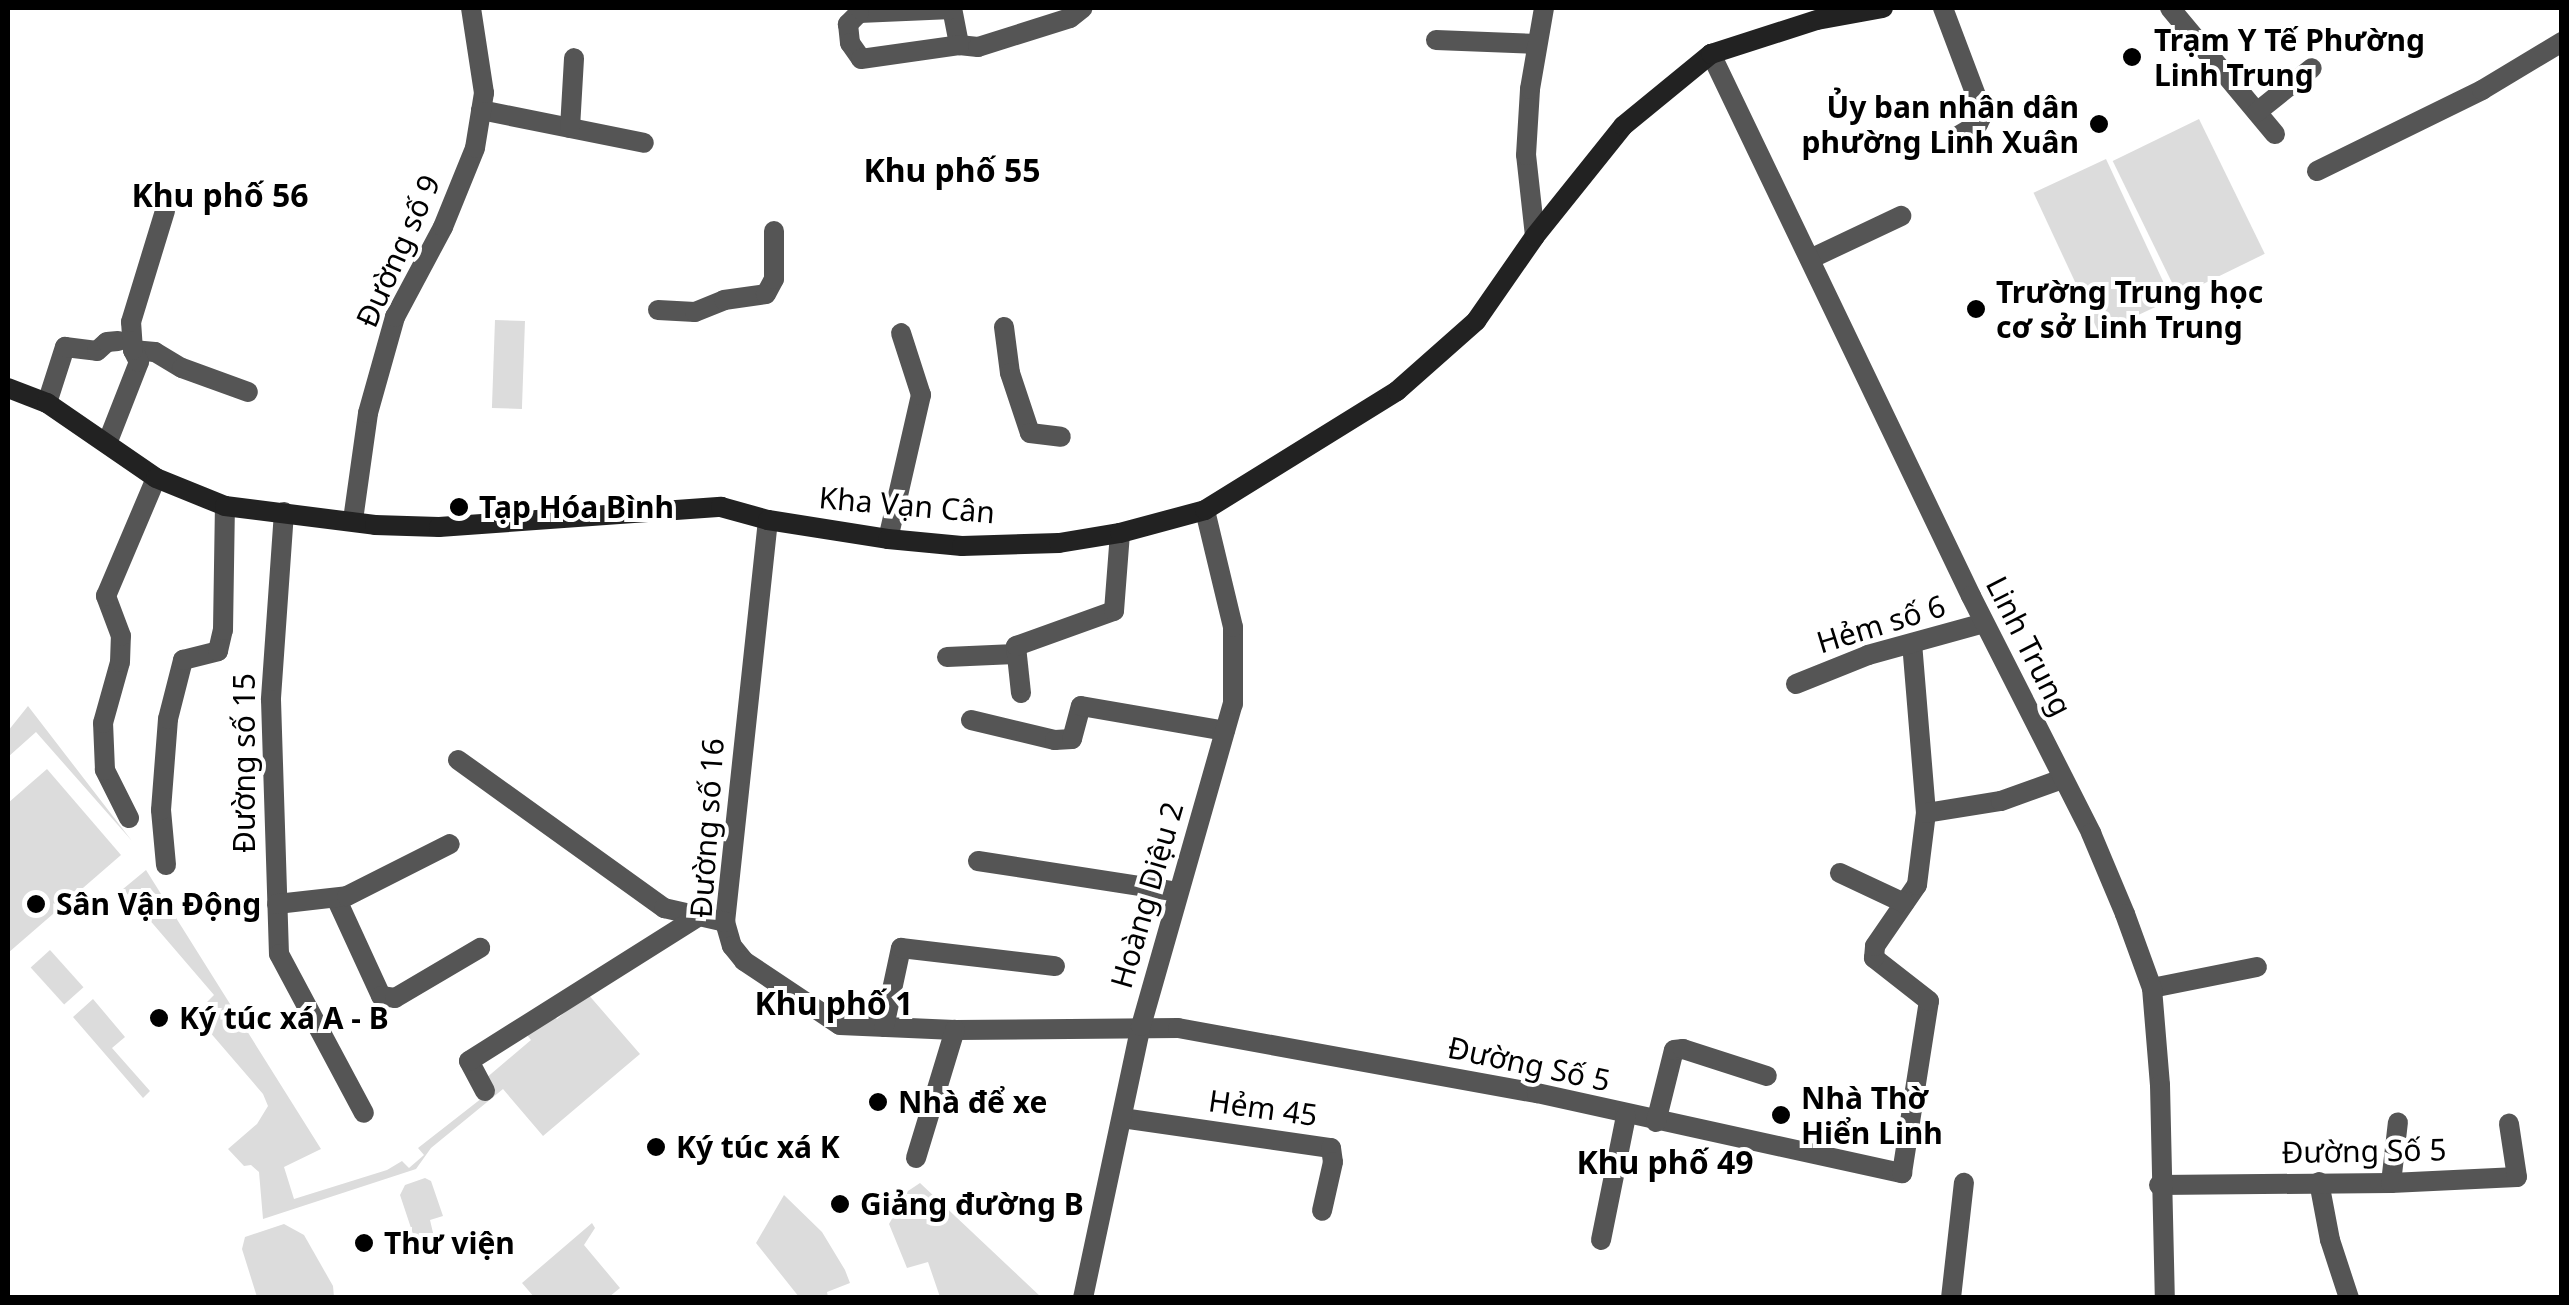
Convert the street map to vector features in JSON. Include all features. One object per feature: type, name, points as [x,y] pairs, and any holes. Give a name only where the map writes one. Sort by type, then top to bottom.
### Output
[{"type":"main road","name":"Kha Vạn Cân","points":[[8,388],[47,402],[156,478],[225,506],[439,528],[722,507],[768,520],[962,546],[1060,543],[1120,533],[1205,510],[1397,391],[1476,321],[1535,236],[1623,126],[1711,54],[1817,20],[1883,8]]},
{"type":"street","name":"Đường số 9","points":[[353,520],[368,412],[395,318],[470,164],[484,93],[471,8]]},
{"type":"street","points":[[959,45],[952,8],[859,13],[848,24],[850,43],[862,59],[959,45],[978,46],[1070,18],[1083,8]]},
{"type":"street","points":[[1535,236],[1526,155],[1544,8]]},
{"type":"street","points":[[1943,8],[1982,114],[1978,124],[1956,137]]},
{"type":"street","points":[[2170,8],[2275,134]]},
{"type":"street","points":[[1436,40],[1537,44]]},
{"type":"street","points":[[2317,171],[2482,90],[2562,42]]},
{"type":"street","name":"Linh Trung","points":[[1711,54],[1984,623],[2091,833],[2152,988],[2160,1085],[2165,1298]]},
{"type":"street","points":[[570,128],[574,58]]},
{"type":"street","points":[[2257,112],[2312,68]]},
{"type":"street","points":[[481,110],[644,142]]},
{"type":"street","points":[[125,346],[165,211]]},
{"type":"street","points":[[1810,259],[1901,216]]},
{"type":"street","points":[[658,310],[695,312],[724,300],[766,294],[774,279],[774,231]]},
{"type":"street","points":[[1004,326],[1010,373],[1030,433],[1061,437]]},
{"type":"street","points":[[888,539],[921,396],[901,332]]},
{"type":"street","points":[[47,402],[65,346],[97,352],[106,342],[156,352],[182,368],[248,392]]},
{"type":"street","points":[[108,441],[139,362],[125,346]]},
{"type":"street","points":[[129,818],[105,770],[103,723],[120,662],[122,636],[106,596],[156,478]]},
{"type":"street","points":[[166,865],[160,810],[168,720],[183,660],[218,651],[223,630],[225,506]]},
{"type":"street","name":"Hoàng Diệu 2","points":[[1083,1298],[1141,1026],[1233,704],[1233,627],[1205,510]]},
{"type":"street","name":"Đường số 15","points":[[284,512],[271,700],[278,954],[364,1113]]},
{"type":"street","name":"Đường số 16","points":[[768,520],[725,922],[732,946],[744,961],[789,994],[840,1025],[954,1030],[1141,1026]]},
{"type":"street","points":[[1021,693],[1015,654],[1023,642],[1108,617],[1114,610],[1120,533]]},
{"type":"street","name":"Hẻm số 6","points":[[1796,684],[1868,655],[1984,623]]},
{"type":"street","points":[[1840,873],[1904,903],[1916,885],[1926,813],[1912,644]]},
{"type":"street","points":[[947,657],[1015,654]]},
{"type":"street","points":[[971,720],[1055,740],[1072,739],[1081,706],[1226,731]]},
{"type":"street","points":[[458,760],[664,908],[725,922]]},
{"type":"street","points":[[1926,813],[2001,801],[2062,779]]},
{"type":"street","points":[[277,904],[336,898],[401,872],[450,844]]},
{"type":"street","points":[[978,861],[1178,892]]},
{"type":"street","points":[[336,898],[381,996],[394,998],[480,948]]},
{"type":"street","name":"Đường Số 5","points":[[1141,1026],[1178,1028],[1518,1090],[1902,1173],[1929,1001],[1874,958],[1874,946],[1904,903]]},
{"type":"street","points":[[485,1090],[469,1061],[699,916]]},
{"type":"street","points":[[884,1027],[901,948],[1056,966]]},
{"type":"street","points":[[2152,988],[2257,967]]},
{"type":"street","points":[[916,1158],[954,1030]]},
{"type":"street","points":[[1656,1122],[1674,1050],[1683,1048],[1766,1076]]},
{"type":"street","points":[[1601,1240],[1626,1116]]},
{"type":"street","name":"Hẻm 45","points":[[1122,1118],[1332,1148],[1334,1162],[1322,1211]]},
{"type":"street","points":[[2391,1183],[2398,1122]]},
{"type":"street","name":"Đường Số 5","points":[[2160,1185],[2391,1183],[2516,1176],[2509,1124]]},
{"type":"street","points":[[2320,1182],[2330,1240],[2350,1298]]},
{"type":"street","points":[[1951,1298],[1964,1183]]},
{"type":"shaded area","points":[[2199,119],[2265,254],[2178,296],[2113,161]]},
{"type":"shaded area","points":[[2106,159],[2172,299],[2099,333],[2033,193]]},
{"type":"shaded area","points":[[495,320],[525,321],[522,409],[492,408]]},
{"type":"shaded area","points":[[28,706],[132,841],[36,732],[8,757],[8,731]]},
{"type":"shaded area","name":"Sân Vận Động","points":[[47,769],[121,855],[8,953],[8,803]]},
{"type":"shaded area","points":[[146,870],[321,1149],[284,1167],[294,1199],[387,1170],[402,1161],[409,1168],[424,1155],[418,1148],[491,1091],[485,1079],[531,1040],[524,1031],[551,1013],[557,1019],[587,993],[640,1054],[543,1136],[503,1089],[431,1148],[416,1169],[263,1219],[259,1172],[251,1165],[244,1166],[228,1149],[257,1124],[268,1106],[263,1094],[202,1023],[198,1011],[214,995],[123,889]]},
{"type":"shaded area","points":[[50,950],[83,987],[64,1005],[31,967]]},
{"type":"shaded area","points":[[93,999],[125,1037],[112,1048],[150,1091],[143,1098],[73,1017]]},
{"type":"shaded area","points":[[425,1178],[431,1181],[443,1216],[430,1220],[434,1237],[423,1240],[414,1237],[400,1195],[405,1185]]},
{"type":"shaded area","points":[[920,1183],[1041,1297],[940,1297],[928,1262],[907,1268],[889,1224],[908,1191]]},
{"type":"shaded area","points":[[784,1195],[822,1232],[845,1270],[850,1283],[827,1292],[828,1297],[799,1297],[756,1243]]},
{"type":"shaded area","points":[[592,1223],[595,1228],[584,1245],[620,1288],[609,1297],[534,1297],[522,1283]]},
{"type":"shaded area","points":[[284,1224],[304,1235],[333,1286],[334,1297],[257,1297],[242,1249],[245,1237]]},
{"type":"place","name":"Trạm Y Tế Phường Linh Trung","points":[[2132,57]]},
{"type":"place","name":"Ủy ban nhân dân phường Linh Xuân","points":[[2099,124]]},
{"type":"place","name":"Trường Trung học cơ sở Linh Trung","points":[[1976,309]]},
{"type":"place","name":"Tạp Hóa Bình","points":[[459,507]]},
{"type":"place","name":"Sân Vận Động","points":[[36,904]]},
{"type":"place","name":"Ký túc xá A - B","points":[[159,1018]]},
{"type":"place","name":"Nhà để xe","points":[[878,1102]]},
{"type":"place","name":"Nhà Thờ Hiển Linh","points":[[1781,1115]]},
{"type":"place","name":"Ký túc xá K","points":[[656,1147]]},
{"type":"place","name":"Giảng đường B","points":[[840,1204]]},
{"type":"place","name":"Thư viện","points":[[364,1243]]},
{"type":"district","name":"Khu phố 55","points":[[952,170]]},
{"type":"district","name":"Khu phố 56","points":[[220,195]]},
{"type":"district","name":"Khu phố 1","points":[[834,1003]]},
{"type":"district","name":"Khu phố 49","points":[[1665,1162]]}]
